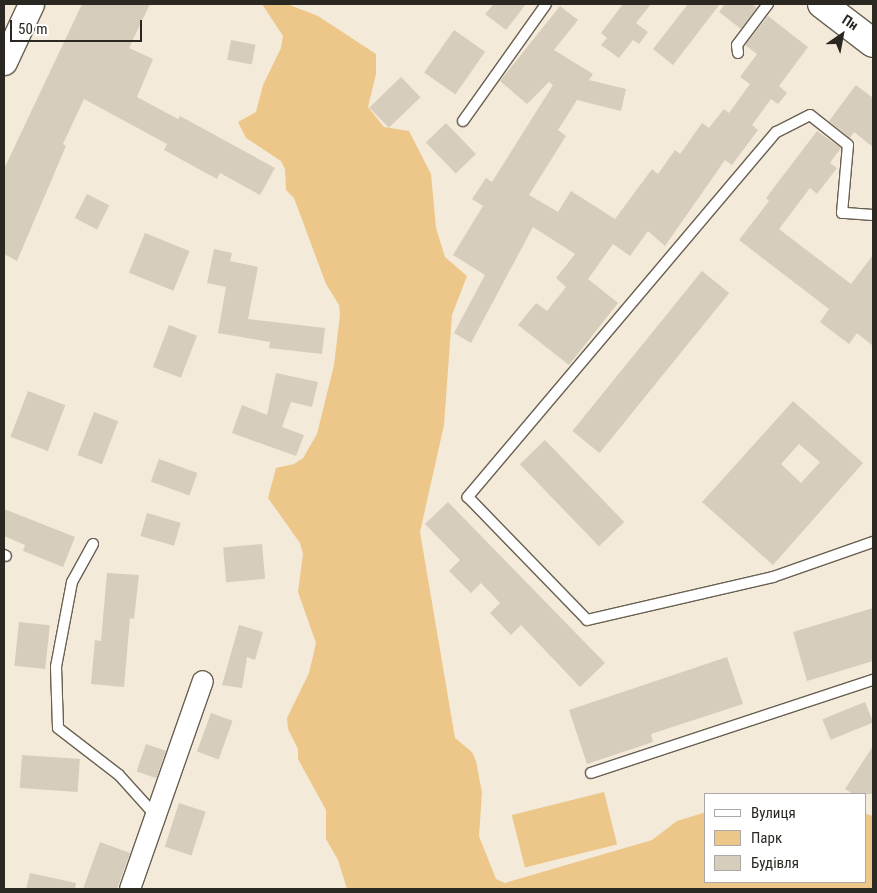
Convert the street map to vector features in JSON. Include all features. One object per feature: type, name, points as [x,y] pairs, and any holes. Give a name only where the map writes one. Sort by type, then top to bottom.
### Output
[{"type":"main road","points":[[822,4],[873,42]]},
{"type":"street","points":[[4,62],[31,4]]},
{"type":"street","points":[[130,889],[203,681]]},
{"type":"lane","points":[[463,121],[546,4]]},
{"type":"lane","points":[[738,53],[737,45],[768,4]]},
{"type":"lane","points":[[873,215],[842,214],[848,144],[810,115],[776,132],[468,497],[587,620],[773,578],[873,542]]},
{"type":"lane","points":[[93,544],[72,582],[57,658],[58,728],[119,775],[156,816]]},
{"type":"lane","points":[[591,772],[873,680]]},
{"type":"green space","points":[[262,4],[287,4],[318,16],[376,54],[376,74],[368,107],[384,127],[409,131],[431,174],[436,228],[445,257],[467,276],[452,315],[444,425],[420,532],[455,738],[472,752],[476,761],[482,793],[479,836],[496,879],[505,883],[652,840],[677,821],[704,813],[704,883],[867,883],[867,814],[873,816],[873,889],[347,889],[338,860],[326,839],[326,810],[298,759],[298,749],[288,729],[287,718],[309,673],[316,643],[298,592],[303,554],[300,543],[268,498],[276,468],[294,464],[303,458],[317,434],[334,365],[340,315],[339,305],[326,284],[294,198],[286,190],[285,169],[281,161],[246,138],[238,122],[256,112],[263,85],[281,48],[283,36]]},
{"type":"green space","points":[[604,792],[617,844],[525,867],[512,815]]},
{"type":"building","points":[[82,4],[150,4],[129,48],[153,59],[137,97],[178,119],[180,116],[275,168],[260,195],[220,173],[217,179],[164,150],[167,144],[84,99],[63,144],[66,146],[17,261],[4,254],[4,169]]},
{"type":"building","points":[[494,4],[526,4],[506,30],[485,14]]},
{"type":"building","points":[[623,4],[651,4],[636,23],[648,32],[639,44],[633,40],[619,58],[601,45],[607,38],[601,33]]},
{"type":"building","points":[[688,4],[720,4],[673,65],[653,49]]},
{"type":"building","points":[[725,4],[752,4],[757,8],[741,29],[719,12]]},
{"type":"building","points":[[560,6],[578,20],[554,50],[593,74],[589,80],[626,89],[621,111],[577,100],[558,130],[566,136],[529,195],[558,212],[571,191],[615,219],[652,169],[658,174],[675,150],[680,154],[702,123],[709,128],[724,109],[729,113],[750,84],[740,77],[757,54],[745,45],[768,16],[808,47],[779,86],[787,93],[778,104],[771,99],[752,125],[758,130],[732,165],[725,160],[665,246],[648,231],[630,256],[613,244],[588,279],[618,303],[569,365],[518,325],[536,303],[547,311],[566,287],[556,278],[575,254],[533,227],[471,343],[454,333],[485,275],[453,255],[483,206],[472,199],[486,178],[492,182],[553,85],[549,82],[527,104],[500,81]]},
{"type":"building","points":[[454,30],[485,52],[455,94],[424,73]]},
{"type":"building","points":[[231,40],[256,45],[252,64],[227,60]]},
{"type":"building","points":[[401,77],[420,97],[389,128],[369,108]]},
{"type":"building","points":[[856,85],[873,98],[873,147],[854,132],[850,138],[829,121]]},
{"type":"building","points":[[446,123],[476,154],[456,173],[426,142]]},
{"type":"building","points":[[817,131],[841,148],[830,163],[837,168],[817,194],[810,188],[779,229],[851,284],[873,255],[873,346],[857,333],[849,344],[820,322],[829,309],[739,240],[769,201],[766,198]]},
{"type":"building","points":[[87,194],[109,205],[97,229],[75,218]]},
{"type":"building","points":[[145,233],[190,251],[173,291],[129,273]]},
{"type":"building","points":[[214,249],[232,253],[230,261],[258,267],[248,319],[325,328],[322,354],[269,348],[270,342],[218,333],[226,287],[207,283]]},
{"type":"building","points":[[702,271],[729,293],[600,453],[572,431]]},
{"type":"building","points":[[169,325],[197,336],[181,378],[153,367]]},
{"type":"building","points":[[276,373],[318,382],[312,407],[291,402],[282,427],[304,435],[296,456],[232,433],[242,405],[267,415]]},
{"type":"building","points":[[28,391],[65,405],[48,451],[10,437]]},
{"type":"building","points":[[793,401],[863,463],[773,565],[702,502]],"holes":[[[799,444],[820,462],[801,483],[781,464]]]},
{"type":"building","points":[[94,412],[118,421],[102,464],[78,455]]},
{"type":"building","points":[[545,440],[624,522],[599,546],[520,464]]},
{"type":"building","points":[[159,459],[198,473],[189,496],[151,482]]},
{"type":"building","points":[[448,502],[605,663],[580,687],[521,625],[511,635],[490,613],[500,603],[481,583],[471,593],[449,571],[460,560],[425,524]]},
{"type":"building","points":[[4,509],[75,537],[63,567],[23,551],[25,545],[4,536]]},
{"type":"building","points":[[147,513],[181,523],[174,546],[140,536]]},
{"type":"building","points":[[262,544],[265,579],[226,582],[223,547]]},
{"type":"building","points":[[107,573],[139,575],[134,619],[130,618],[124,687],[91,684],[95,640],[101,641]]},
{"type":"building","points":[[873,608],[873,661],[807,681],[793,632]]},
{"type":"building","points":[[19,622],[50,625],[45,669],[14,666]]},
{"type":"building","points":[[239,625],[263,632],[255,660],[247,657],[242,688],[222,685]]},
{"type":"building","points":[[727,657],[743,704],[651,734],[653,742],[587,764],[569,710]]},
{"type":"building","points":[[865,702],[873,722],[831,740],[822,719]]},
{"type":"building","points":[[211,713],[233,721],[219,759],[197,752]]},
{"type":"building","points":[[146,744],[166,751],[156,778],[137,771]]},
{"type":"building","points":[[873,746],[873,794],[851,793],[845,789]]},
{"type":"building","points":[[22,755],[80,759],[78,792],[20,788]]},
{"type":"building","points":[[179,803],[206,812],[191,855],[165,847]]},
{"type":"building","points":[[100,842],[130,853],[117,889],[83,889]]},
{"type":"building","points":[[30,873],[76,883],[75,889],[26,889]]}]
